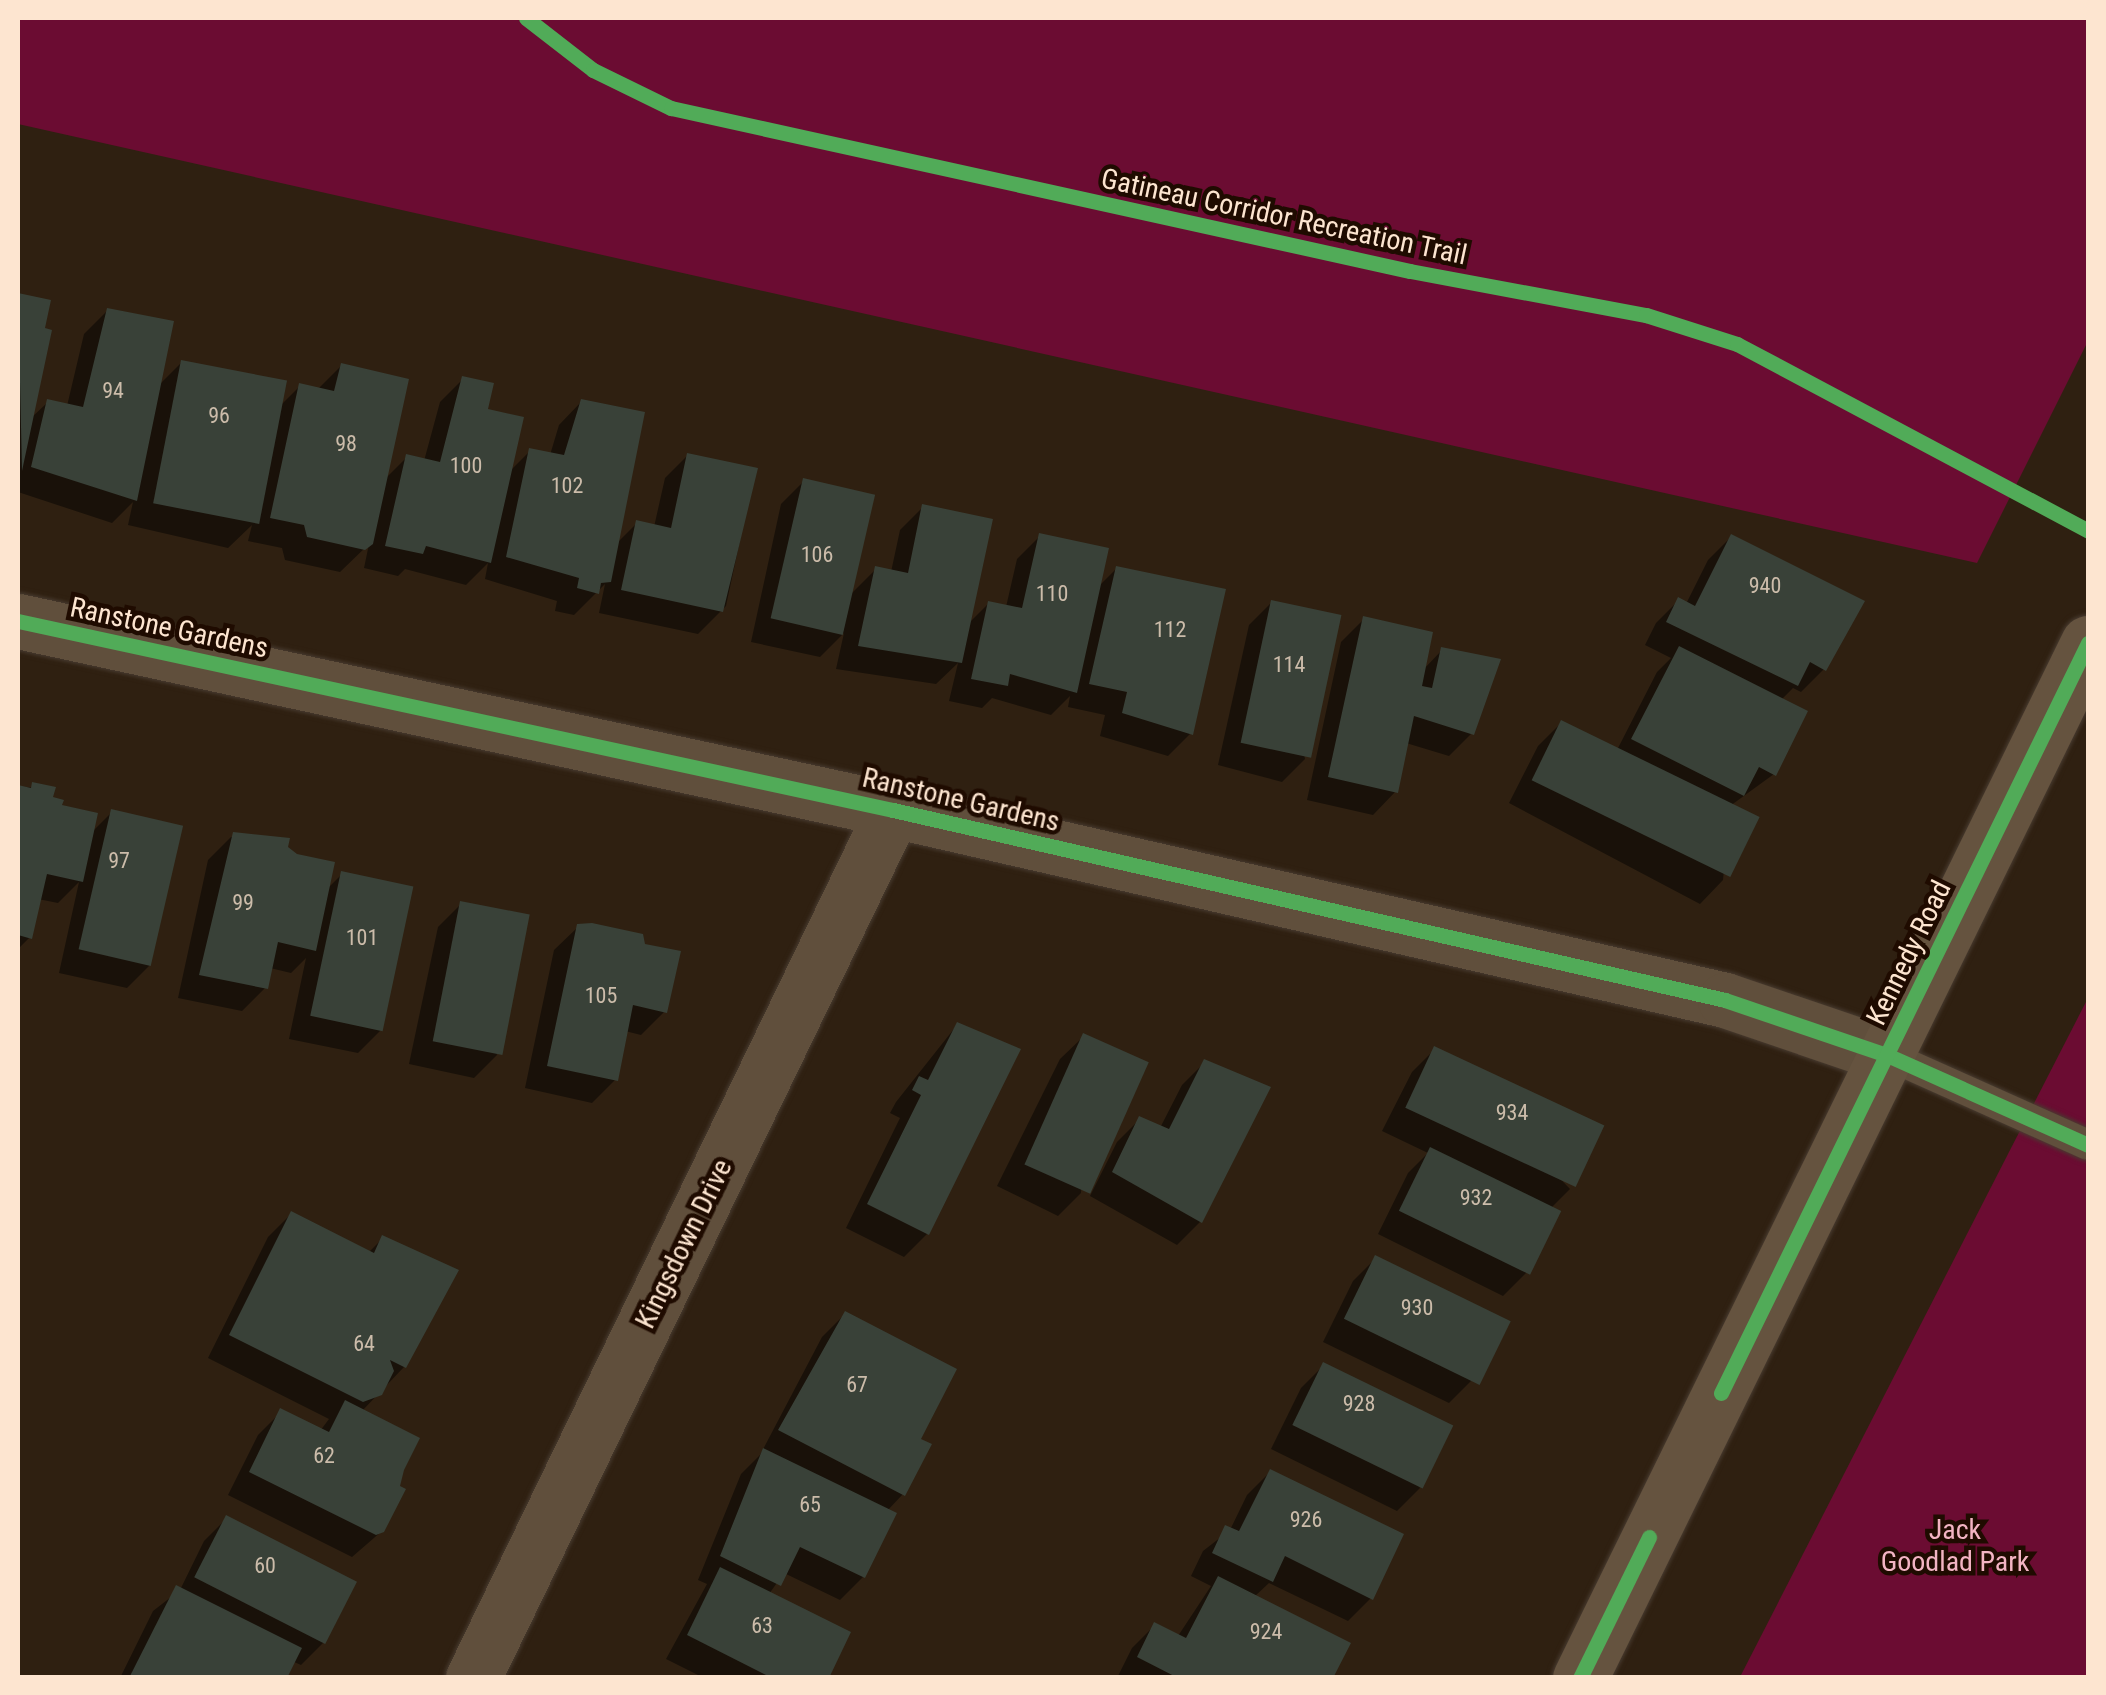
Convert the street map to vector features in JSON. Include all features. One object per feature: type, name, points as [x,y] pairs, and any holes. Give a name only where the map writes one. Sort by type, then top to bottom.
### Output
[{"type":"main road","name":"Kennedy Road","points":[[1580,1678],[2088,643]]},
{"type":"street","name":"Ranstone Gardens","points":[[18,621],[893,810],[1725,1000],[1887,1055]]},
{"type":"street","name":"Kingsdown Drive","points":[[473,1678],[893,810]]},
{"type":"lane","points":[[1887,1055],[2088,1145]]},
{"type":"green space","points":[[18,18],[2088,18],[2088,341],[1977,563],[18,124]]},
{"type":"green space","name":"Jack Goodlad Park","points":[[2088,998],[2088,1677],[1740,1677]]},
{"type":"building","points":[[18,293],[51,300],[45,328],[52,330],[22,471]]},
{"type":"building","points":[[107,308],[174,321],[137,501],[31,467],[47,399],[83,407]]},
{"type":"building","points":[[181,360],[287,381],[259,524],[153,503]]},
{"type":"building","points":[[341,363],[409,379],[373,544],[365,550],[307,537],[304,525],[270,518],[299,383],[334,391]]},
{"type":"building","points":[[462,376],[494,383],[488,409],[524,417],[491,563],[426,546],[423,554],[385,546],[406,454],[440,462]]},
{"type":"building","points":[[581,399],[645,412],[611,582],[601,583],[599,594],[577,588],[579,578],[506,557],[529,448],[564,455]]},
{"type":"building","points":[[687,453],[758,468],[723,612],[621,590],[636,520],[671,528]]},
{"type":"building","points":[[803,478],[875,495],[843,635],[771,618]]},
{"type":"building","points":[[922,504],[993,519],[962,663],[858,646],[875,566],[908,573]]},
{"type":"building","points":[[1039,533],[1109,548],[1077,693],[1010,674],[1008,686],[971,679],[988,601],[1022,608]]},
{"type":"building","points":[[1731,534],[1865,601],[1826,671],[1810,662],[1798,686],[1666,622],[1678,597],[1695,606]]},
{"type":"building","points":[[1116,566],[1226,589],[1193,735],[1122,713],[1127,692],[1089,684]]},
{"type":"building","points":[[1271,600],[1341,615],[1311,758],[1241,743]]},
{"type":"building","points":[[1363,616],[1433,632],[1422,686],[1432,688],[1441,647],[1501,659],[1474,735],[1414,716],[1398,793],[1328,777]]},
{"type":"building","points":[[1679,646],[1808,711],[1776,776],[1759,767],[1744,796],[1631,739]]},
{"type":"building","points":[[1561,720],[1760,817],[1730,877],[1532,780]]},
{"type":"building","points":[[32,782],[56,787],[53,797],[64,800],[62,805],[98,813],[83,882],[47,874],[32,939],[18,935],[18,785],[31,788]]},
{"type":"building","points":[[111,809],[183,826],[151,966],[79,949]]},
{"type":"building","points":[[233,832],[290,838],[288,847],[297,854],[335,862],[316,951],[278,942],[268,989],[199,975]]},
{"type":"building","points":[[341,871],[413,886],[383,1031],[310,1016]]},
{"type":"building","points":[[460,901],[530,915],[502,1055],[433,1041]]},
{"type":"building","points":[[592,923],[643,934],[645,944],[681,951],[667,1013],[633,1005],[618,1081],[547,1066],[577,924]]},
{"type":"building","points":[[957,1022],[1021,1049],[929,1235],[867,1204],[921,1095],[912,1090],[919,1076],[928,1080]]},
{"type":"building","points":[[1083,1033],[1149,1062],[1090,1194],[1024,1165]]},
{"type":"building","points":[[1434,1046],[1604,1125],[1576,1187],[1405,1108]]},
{"type":"building","points":[[1204,1059],[1271,1087],[1202,1223],[1112,1172],[1139,1116],[1169,1129]]},
{"type":"building","points":[[1430,1147],[1561,1211],[1530,1275],[1399,1211]]},
{"type":"building","points":[[291,1211],[374,1253],[382,1235],[459,1270],[406,1368],[390,1360],[394,1371],[382,1395],[363,1402],[229,1335]]},
{"type":"building","points":[[1375,1255],[1511,1321],[1480,1385],[1344,1319]]},
{"type":"building","points":[[845,1311],[957,1369],[921,1439],[932,1444],[905,1496],[778,1430]]},
{"type":"building","points":[[1323,1362],[1453,1426],[1423,1488],[1292,1425]]},
{"type":"building","points":[[345,1400],[420,1438],[404,1470],[400,1486],[406,1489],[384,1532],[376,1535],[249,1472],[280,1408],[329,1432]]},
{"type":"building","points":[[763,1448],[897,1513],[865,1578],[800,1547],[781,1586],[720,1556]]},
{"type":"building","points":[[1270,1469],[1404,1534],[1373,1600],[1285,1556],[1273,1582],[1212,1553],[1225,1525],[1239,1531]]},
{"type":"building","points":[[226,1515],[357,1582],[325,1644],[194,1577]]},
{"type":"building","points":[[720,1567],[851,1632],[829,1678],[772,1678],[687,1635]]},
{"type":"building","points":[[1218,1576],[1351,1643],[1333,1678],[1178,1678],[1137,1657],[1154,1622],[1186,1638]]},
{"type":"building","points":[[176,1585],[302,1648],[287,1678],[129,1678]]},
{"type":"cycle path","name":"Gatineau Corridor Recreation Trail","points":[[526,18],[593,70],[671,108],[1410,271],[1646,315],[1737,344],[2088,531]]},
{"type":"cycle path","points":[[18,621],[893,810],[1725,1000],[1887,1055],[2088,1145]]},
{"type":"cycle path","points":[[1721,1393],[2088,643]]},
{"type":"cycle path","points":[[1580,1678],[1649,1537]]}]
